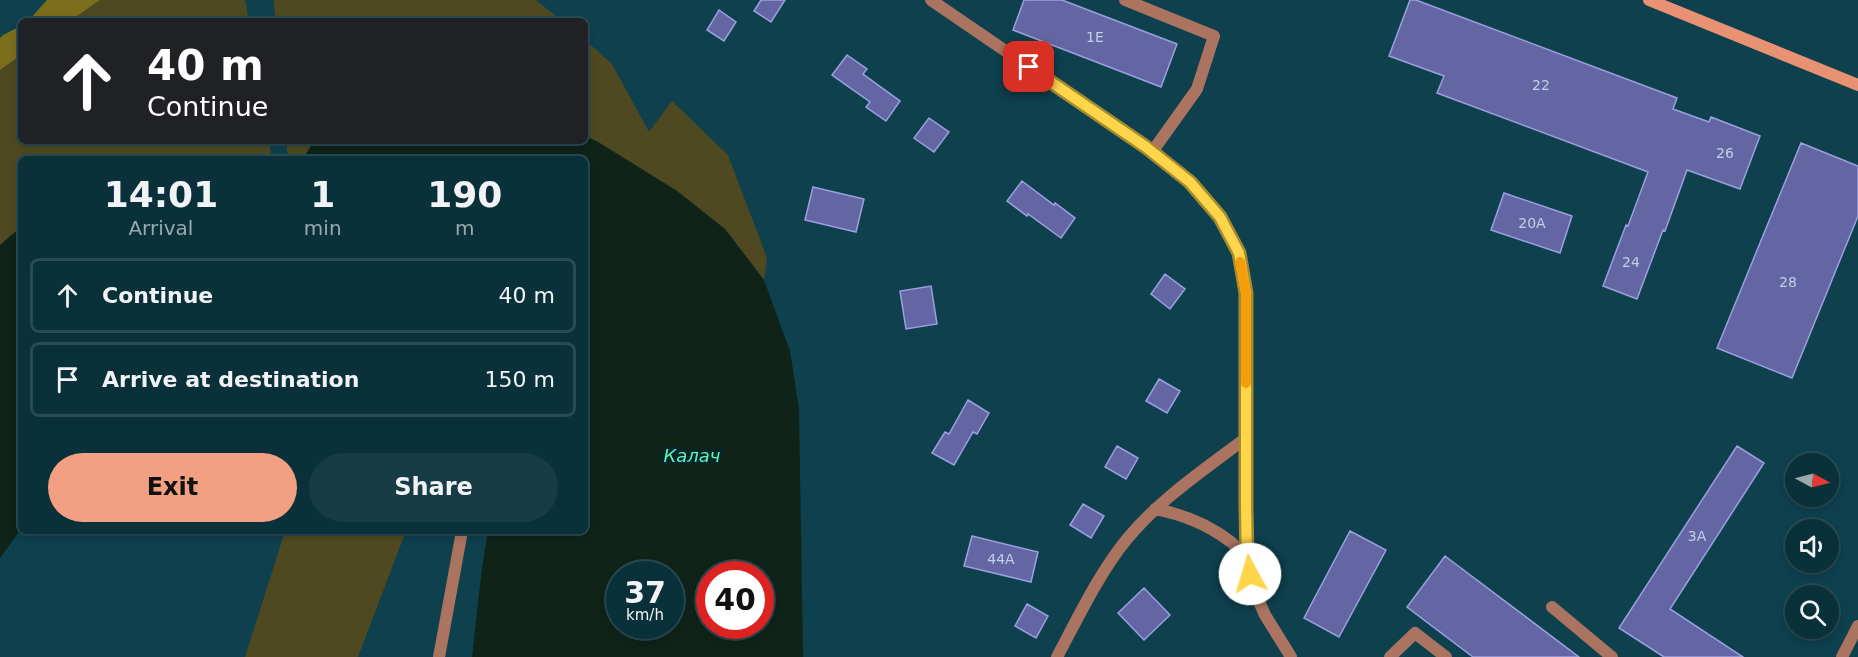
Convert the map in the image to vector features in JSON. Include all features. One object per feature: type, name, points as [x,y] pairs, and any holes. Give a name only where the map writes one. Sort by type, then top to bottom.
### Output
[{"type":"main road","points":[[1649,0],[1858,85]]},
{"type":"street","points":[[931,0],[1152,152],[1190,182],[1220,217],[1239,253],[1246,293],[1247,560],[1253,588],[1264,615],[1291,657]]},
{"type":"street","points":[[1125,0],[1214,36],[1197,89],[1152,152]]},
{"type":"street","points":[[1057,657],[1105,572],[1127,539],[1155,509],[1246,438]]},
{"type":"street","points":[[1155,509],[1177,513],[1210,528],[1231,543],[1247,560]]},
{"type":"street","points":[[439,657],[461,534]]},
{"type":"street","points":[[1552,607],[1612,657]]},
{"type":"street","points":[[1842,657],[1858,626]]},
{"type":"street","points":[[1390,657],[1415,633],[1446,657]]},
{"type":"shaded area","points":[[47,0],[100,0],[74,18],[31,18]]},
{"type":"shaded area","points":[[100,0],[245,0],[248,18],[74,18]]},
{"type":"shaded area","points":[[274,0],[536,0],[558,18],[275,18]]},
{"type":"shaded area","points":[[18,28],[18,57],[0,70],[0,38]]},
{"type":"shaded area","points":[[588,43],[612,64],[649,132],[672,101],[728,155],[767,258],[764,280],[725,229],[677,191],[588,137]]},
{"type":"shaded area","points":[[18,57],[18,144],[270,144],[272,156],[18,156],[18,230],[0,245],[0,70]]},
{"type":"shaded area","points":[[286,144],[312,144],[305,156],[288,156]]},
{"type":"shaded area","points":[[284,534],[405,534],[358,657],[245,657]]},
{"type":"water","name":"Калач","points":[[588,137],[677,191],[725,229],[764,280],[790,351],[799,409],[803,657],[472,657],[488,534],[588,534],[588,156],[305,156],[312,144],[588,144]]},
{"type":"water","points":[[18,230],[18,533],[0,558],[0,245]]},
{"type":"building","points":[[761,0],[785,0],[771,22],[754,11]]},
{"type":"building","points":[[1024,0],[1062,0],[1177,44],[1161,87],[1013,30]]},
{"type":"building","points":[[1410,0],[1416,0],[1677,98],[1673,109],[1709,122],[1711,117],[1760,136],[1740,189],[1687,170],[1637,299],[1603,286],[1648,172],[1437,93],[1444,76],[1389,56]]},
{"type":"building","points":[[719,10],[736,22],[724,41],[707,30]]},
{"type":"building","points":[[847,55],[867,69],[863,74],[900,101],[886,121],[866,107],[870,102],[832,75]]},
{"type":"building","points":[[929,118],[949,132],[934,152],[914,138]]},
{"type":"building","points":[[1801,143],[1858,166],[1858,216],[1792,378],[1717,348]]},
{"type":"building","points":[[1022,181],[1075,218],[1061,238],[1007,201]]},
{"type":"building","points":[[813,187],[864,199],[856,232],[805,220]]},
{"type":"building","points":[[1504,193],[1572,216],[1560,253],[1491,230]]},
{"type":"building","points":[[1165,274],[1185,289],[1170,309],[1151,294]]},
{"type":"building","points":[[931,286],[937,324],[906,329],[900,291]]},
{"type":"building","points":[[1159,379],[1180,391],[1167,413],[1146,401]]},
{"type":"building","points":[[968,400],[989,413],[977,434],[973,432],[954,465],[932,453],[945,432],[949,434]]},
{"type":"building","points":[[1117,446],[1138,458],[1126,479],[1105,467]]},
{"type":"building","points":[[1737,446],[1764,463],[1670,609],[1743,657],[1664,657],[1619,628]]},
{"type":"building","points":[[1083,504],[1104,516],[1091,538],[1070,525]]},
{"type":"building","points":[[1350,531],[1386,550],[1339,637],[1304,618]]},
{"type":"building","points":[[972,536],[1038,552],[1031,582],[964,566]]},
{"type":"building","points":[[1445,556],[1579,657],[1473,657],[1407,607]]},
{"type":"building","points":[[1144,588],[1170,615],[1144,640],[1118,613]]},
{"type":"building","points":[[1027,604],[1048,616],[1036,638],[1015,626]]},
{"type":"slow traffic","points":[[1240,262],[1246,293],[1246,383]]},
{"type":"route","points":[[1029,67],[1146,147],[1190,182],[1220,217],[1239,253],[1246,293],[1246,507],[1247,560],[1250,574]]}]
